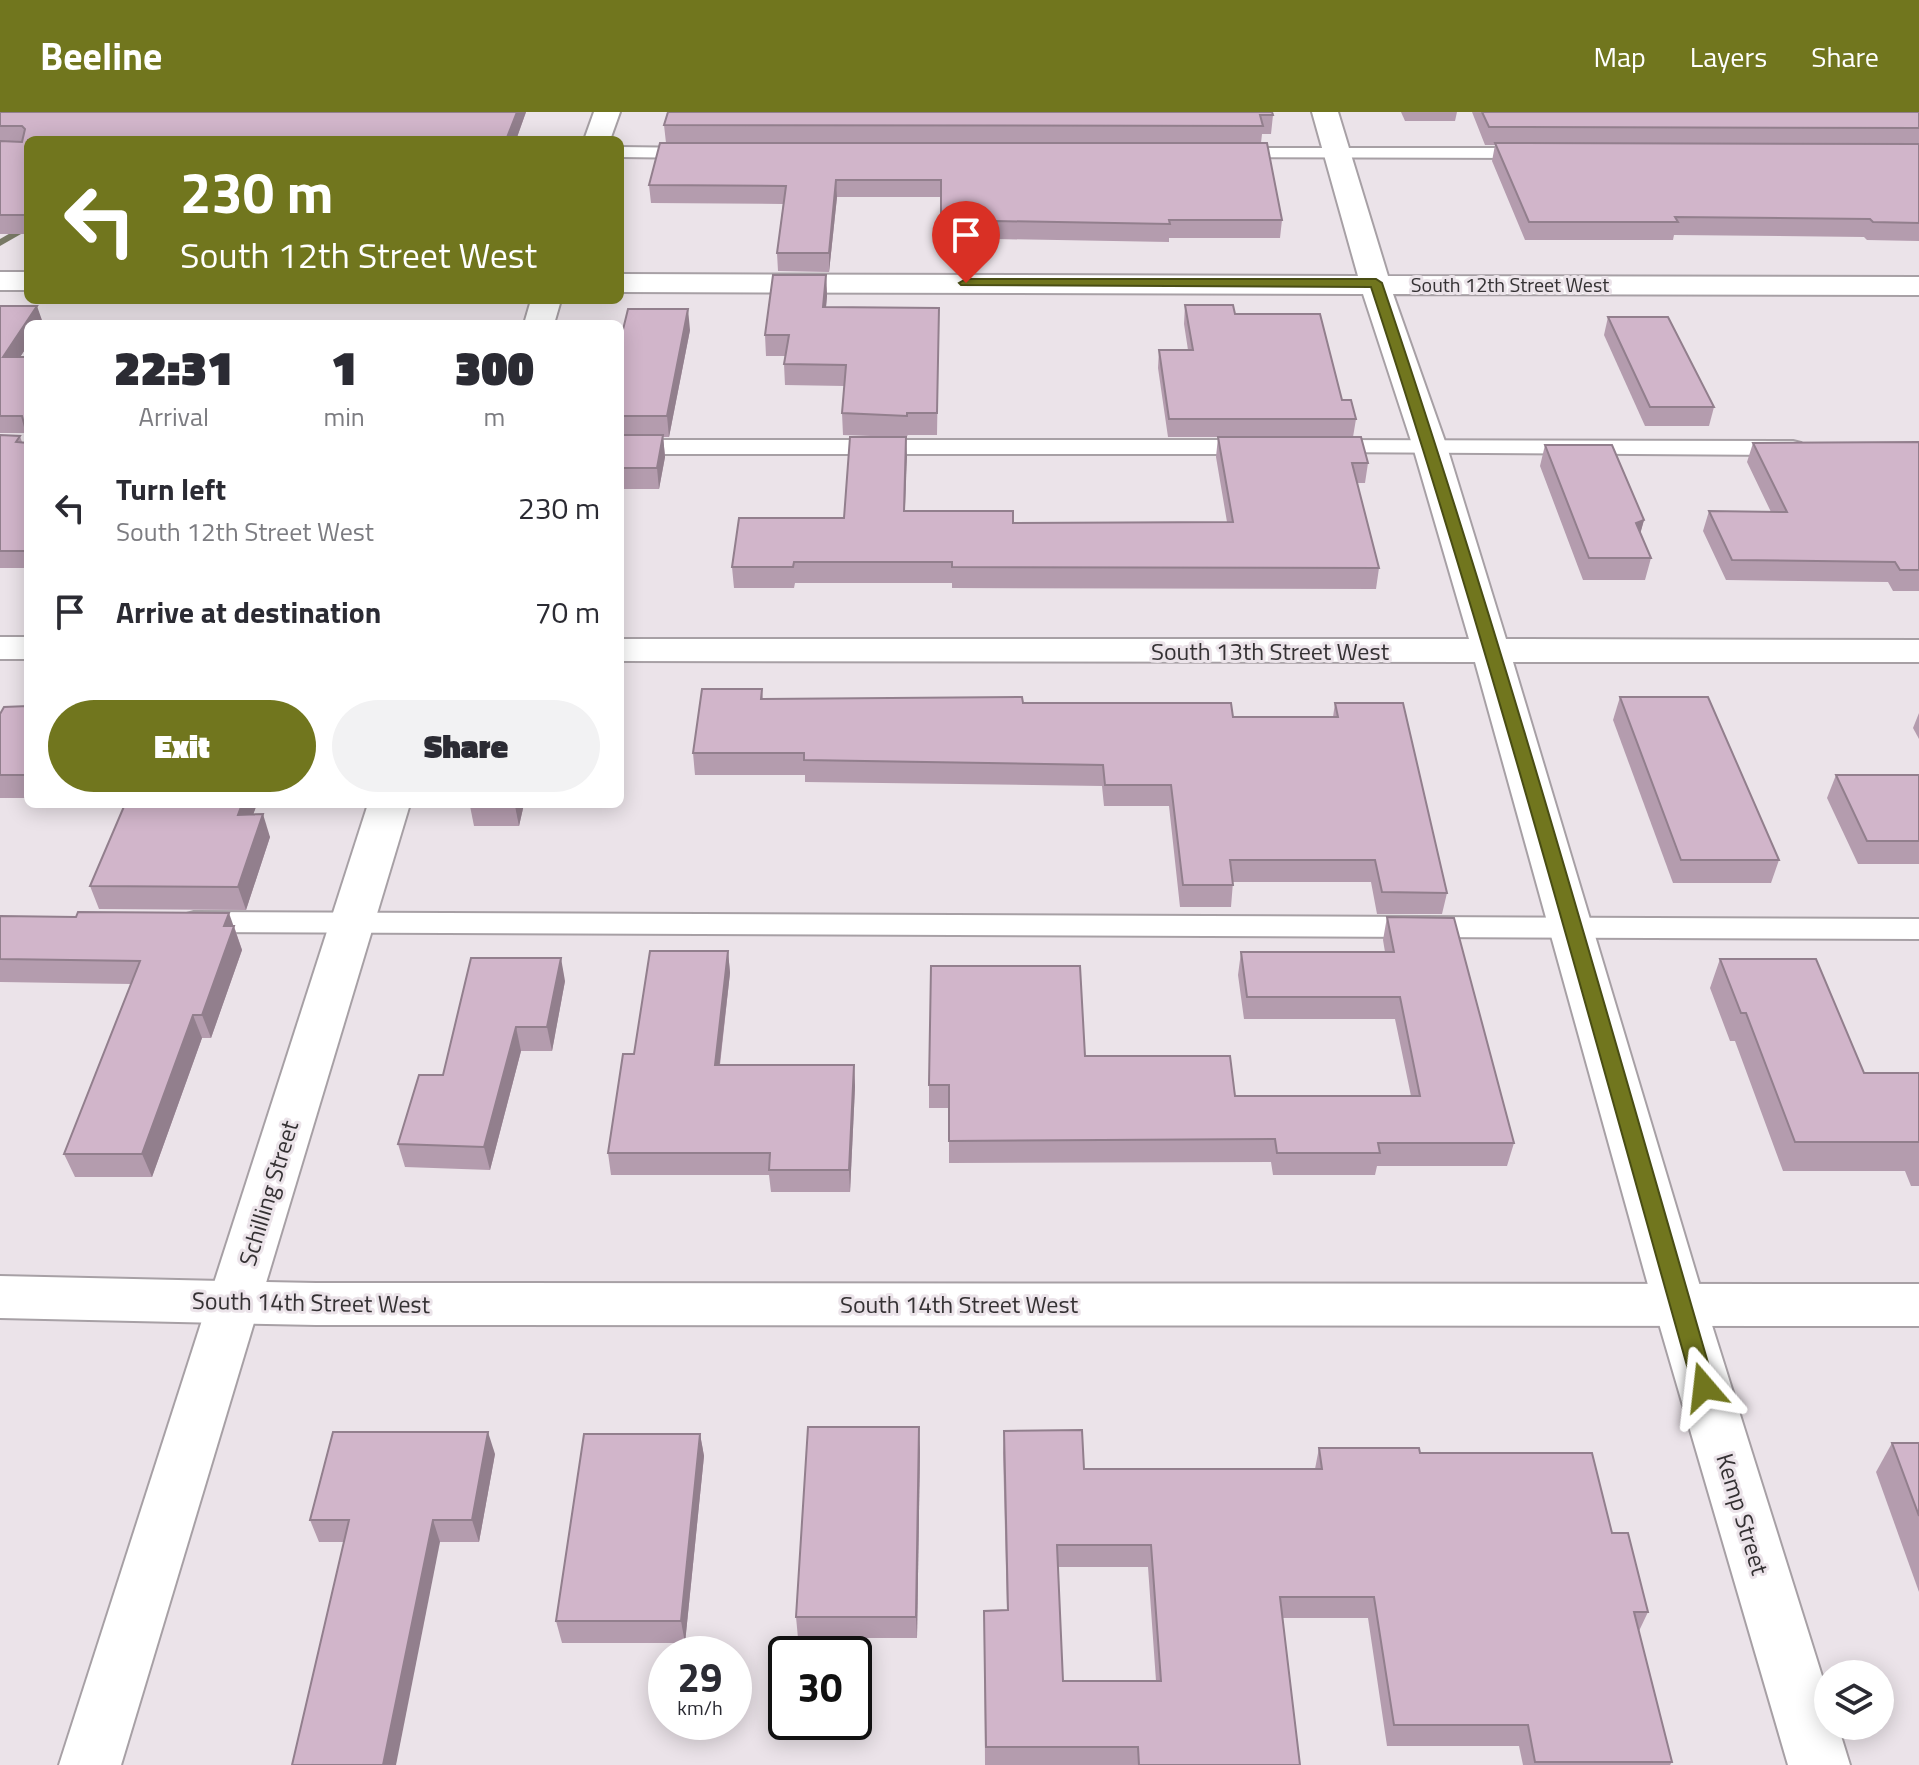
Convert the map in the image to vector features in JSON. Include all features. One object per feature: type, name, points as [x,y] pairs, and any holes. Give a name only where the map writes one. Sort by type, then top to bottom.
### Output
[{"type":"street","points":[[598,136],[607,112]]},
{"type":"street","name":"Kemp Street","points":[[1325,112],[1491,651],[1679,1303],[1819,1765]]},
{"type":"street","points":[[0,281],[24,281]]},
{"type":"street","name":"South 12th Street West","points":[[624,283],[1919,286]]},
{"type":"street","points":[[0,648],[24,648]]},
{"type":"street","name":"South 13th Street West","points":[[624,650],[1919,651]]},
{"type":"street","name":"Schilling Street","points":[[90,1765],[388,808]]},
{"type":"street","name":"South 14th Street West","points":[[0,1297],[316,1304],[1919,1305]]},
{"type":"lane","points":[[624,152],[713,153]]},
{"type":"lane","points":[[1209,153],[1559,153]]},
{"type":"lane","points":[[624,447],[1273,447]]},
{"type":"lane","points":[[1305,447],[1811,448]]},
{"type":"lane","points":[[169,922],[1919,929]]},
{"type":"building","points":[[0,112],[517,112],[508,136],[24,136],[24,215],[0,215],[0,141],[22,142],[25,129],[22,126],[0,126]]},
{"type":"building","points":[[668,112],[1272,112],[1273,115],[1260,115],[1263,126],[664,125]]},
{"type":"building","points":[[1482,112],[1919,112],[1919,128],[1489,127]]},
{"type":"building","points":[[660,143],[1267,143],[1282,220],[1169,220],[1170,224],[996,221],[996,228],[941,228],[941,180],[836,180],[829,253],[777,253],[786,186],[649,185]]},
{"type":"building","points":[[1495,143],[1919,144],[1919,223],[1873,222],[1870,219],[1675,217],[1678,222],[1529,222]]},
{"type":"building","points":[[773,275],[826,275],[823,307],[939,308],[937,413],[907,413],[907,416],[842,413],[846,365],[784,364],[789,335],[765,335]]},
{"type":"building","points":[[1185,305],[1233,305],[1235,314],[1320,314],[1342,400],[1351,400],[1356,419],[1169,419],[1159,350],[1193,350]]},
{"type":"building","points":[[0,306],[37,306],[28,320],[24,320],[24,326],[3,357],[24,357],[24,423],[22,416],[0,416]]},
{"type":"building","points":[[628,309],[688,309],[667,416],[624,416],[624,326]]},
{"type":"building","points":[[1608,317],[1668,317],[1714,407],[1650,407]]},
{"type":"building","points":[[0,435],[20,436],[16,442],[24,443],[24,551],[0,551]]},
{"type":"building","points":[[624,435],[663,435],[657,468],[624,468]]},
{"type":"building","points":[[850,437],[906,437],[904,511],[1013,511],[1013,523],[1233,522],[1218,437],[1361,437],[1368,463],[1352,463],[1379,568],[952,567],[952,562],[794,562],[793,567],[732,567],[739,518],[844,518]]},
{"type":"building","points":[[1919,442],[1919,570],[1900,570],[1895,562],[1732,560],[1709,511],[1787,512],[1753,443]]},
{"type":"building","points":[[1545,445],[1612,445],[1644,520],[1636,523],[1651,558],[1589,558]]},
{"type":"building","points":[[702,689],[762,689],[761,699],[1022,697],[1023,703],[1231,703],[1233,717],[1338,717],[1335,703],[1403,703],[1447,893],[1382,892],[1375,860],[1230,860],[1233,885],[1183,885],[1171,785],[1105,785],[1103,765],[804,760],[804,753],[693,753]]},
{"type":"building","points":[[1620,697],[1708,697],[1779,860],[1681,860]]},
{"type":"building","points":[[24,706],[24,775],[0,775],[0,714],[4,707]]},
{"type":"building","points":[[1836,775],[1919,775],[1919,841],[1867,841]]},
{"type":"building","points":[[123,808],[241,808],[238,815],[263,814],[238,887],[90,886]]},
{"type":"building","points":[[78,912],[229,913],[224,926],[234,926],[202,1015],[193,1015],[142,1154],[64,1154],[140,961],[0,959],[0,916],[76,917]]},
{"type":"building","points":[[1387,917],[1454,918],[1514,1143],[1378,1143],[1380,1153],[1277,1153],[1275,1139],[949,1141],[949,1085],[929,1085],[931,966],[1080,966],[1085,1056],[1230,1056],[1235,1096],[1420,1096],[1400,997],[1247,997],[1241,952],[1394,952]]},
{"type":"building","points":[[650,951],[728,951],[715,1065],[854,1065],[849,1170],[769,1170],[770,1153],[608,1153],[623,1054],[634,1054]]},
{"type":"building","points":[[471,958],[561,958],[547,1027],[516,1027],[484,1147],[398,1144],[419,1075],[443,1075]]},
{"type":"building","points":[[1720,959],[1816,959],[1864,1073],[1919,1073],[1919,1142],[1795,1142],[1746,1013],[1741,1013]]},
{"type":"building","points":[[808,1427],[919,1427],[916,1617],[796,1617]]},
{"type":"building","points":[[1082,1430],[1084,1469],[1322,1469],[1319,1448],[1419,1448],[1420,1453],[1592,1453],[1612,1533],[1628,1533],[1648,1612],[1634,1612],[1672,1762],[1535,1762],[1528,1725],[1394,1725],[1374,1597],[1280,1597],[1300,1765],[1139,1765],[1138,1747],[986,1747],[984,1611],[1008,1610],[1004,1431]],"holes":[[[1057,1545],[1151,1545],[1161,1681],[1063,1681]]]},
{"type":"building","points":[[333,1432],[488,1432],[472,1520],[433,1520],[383,1765],[292,1765],[349,1520],[310,1520]]},
{"type":"building","points":[[584,1434],[700,1434],[681,1621],[556,1621]]},
{"type":"building","points":[[1892,1443],[1919,1443],[1919,1516]]},
{"type":"waterway","points":[[0,243],[24,228]]},
{"type":"route","points":[[966,283],[1376,283],[1430,447],[1573,927],[1704,1387]]}]
